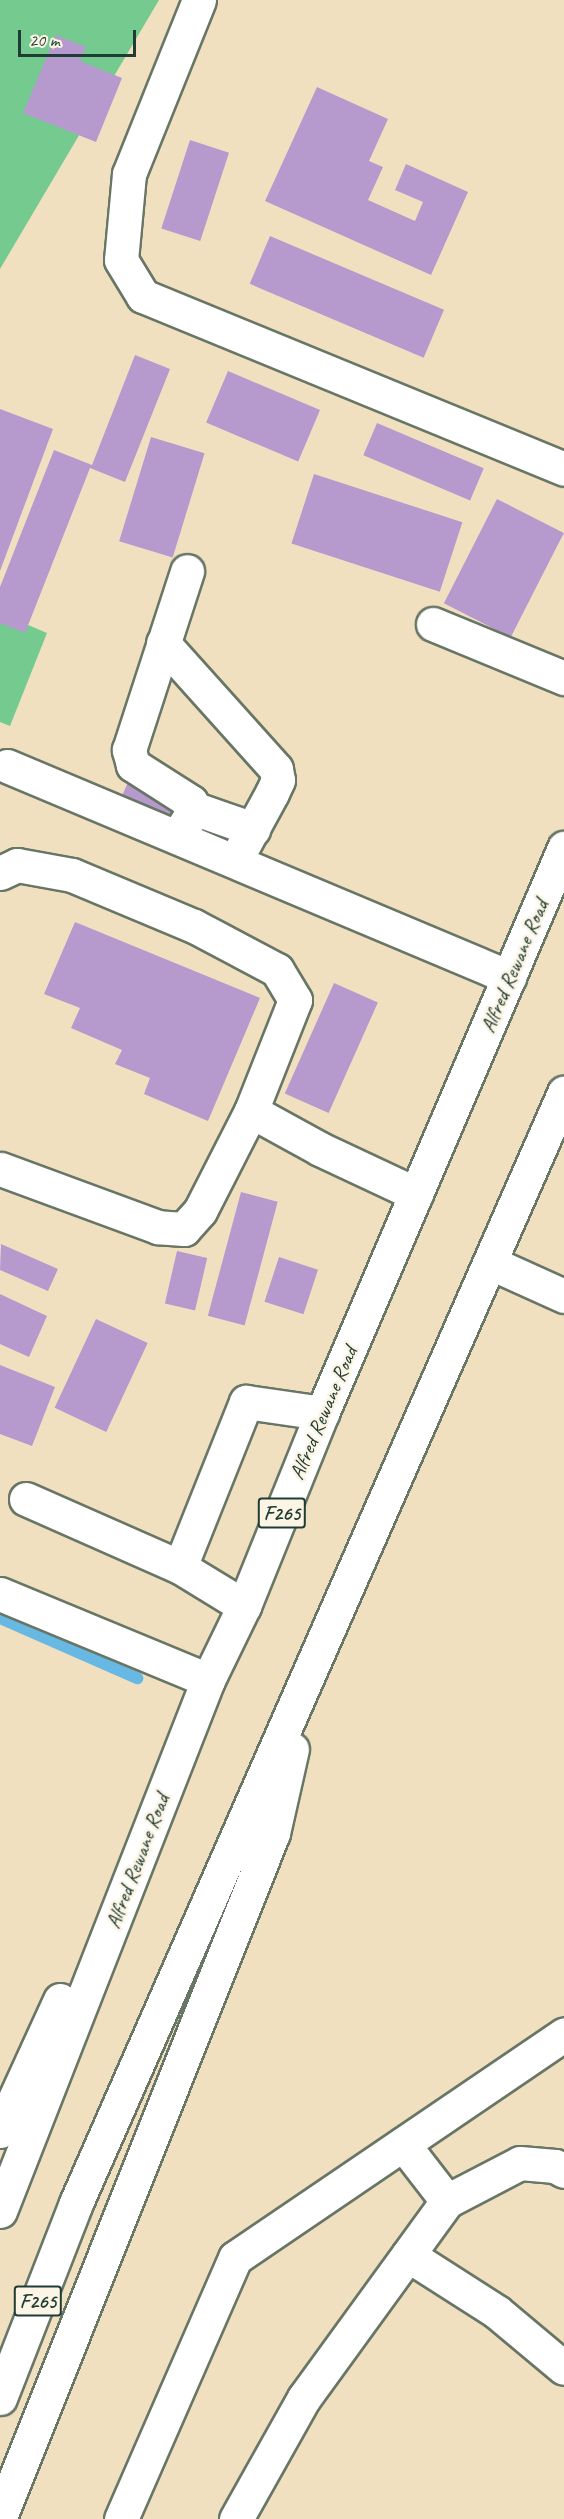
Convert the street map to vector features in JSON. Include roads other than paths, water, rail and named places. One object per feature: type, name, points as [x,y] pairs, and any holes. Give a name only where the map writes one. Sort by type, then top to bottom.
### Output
[{"type":"main road","points":[[199,0],[129,174],[121,260],[143,296],[564,469]]},
{"type":"main road","points":[[187,572],[129,750],[130,758],[134,765],[186,796],[193,808],[254,829]]},
{"type":"main road","points":[[433,624],[564,678]]},
{"type":"main road","points":[[163,643],[276,769],[278,780],[236,861]]},
{"type":"main road","points":[[7,766],[509,977]]},
{"type":"main road","points":[[177,837],[193,808]]},
{"type":"main road","name":"Alfred Rewane Road","points":[[0,2211],[208,1680],[244,1606],[322,1413],[562,859]]},
{"type":"main road","points":[[0,873],[17,865],[72,875],[194,926],[277,970],[295,1000],[251,1111],[200,1211],[184,1229],[158,1227],[0,1169]]},
{"type":"main road","name":"F265","points":[[0,2398],[76,2203],[564,1093]]},
{"type":"main road","points":[[251,1111],[320,1149],[416,1194]]},
{"type":"main road","points":[[491,1263],[564,1296]]},
{"type":"main road","points":[[180,1567],[246,1402],[322,1413]]},
{"type":"main road","points":[[26,1499],[180,1567],[244,1606]]},
{"type":"main road","points":[[0,1594],[208,1680],[0,2132]]},
{"type":"main road","points":[[0,2517],[273,1833],[308,1676]]},
{"type":"main road","points":[[121,2519],[235,2258],[564,2034]]},
{"type":"main road","points":[[403,2144],[447,2201]]},
{"type":"main road","points":[[236,2519],[304,2398],[447,2201],[520,2163],[555,2166],[564,2171]]},
{"type":"main road","points":[[408,2255],[497,2312],[564,2368]]},
{"type":"waterway","points":[[0,1618],[137,1678]]}]
